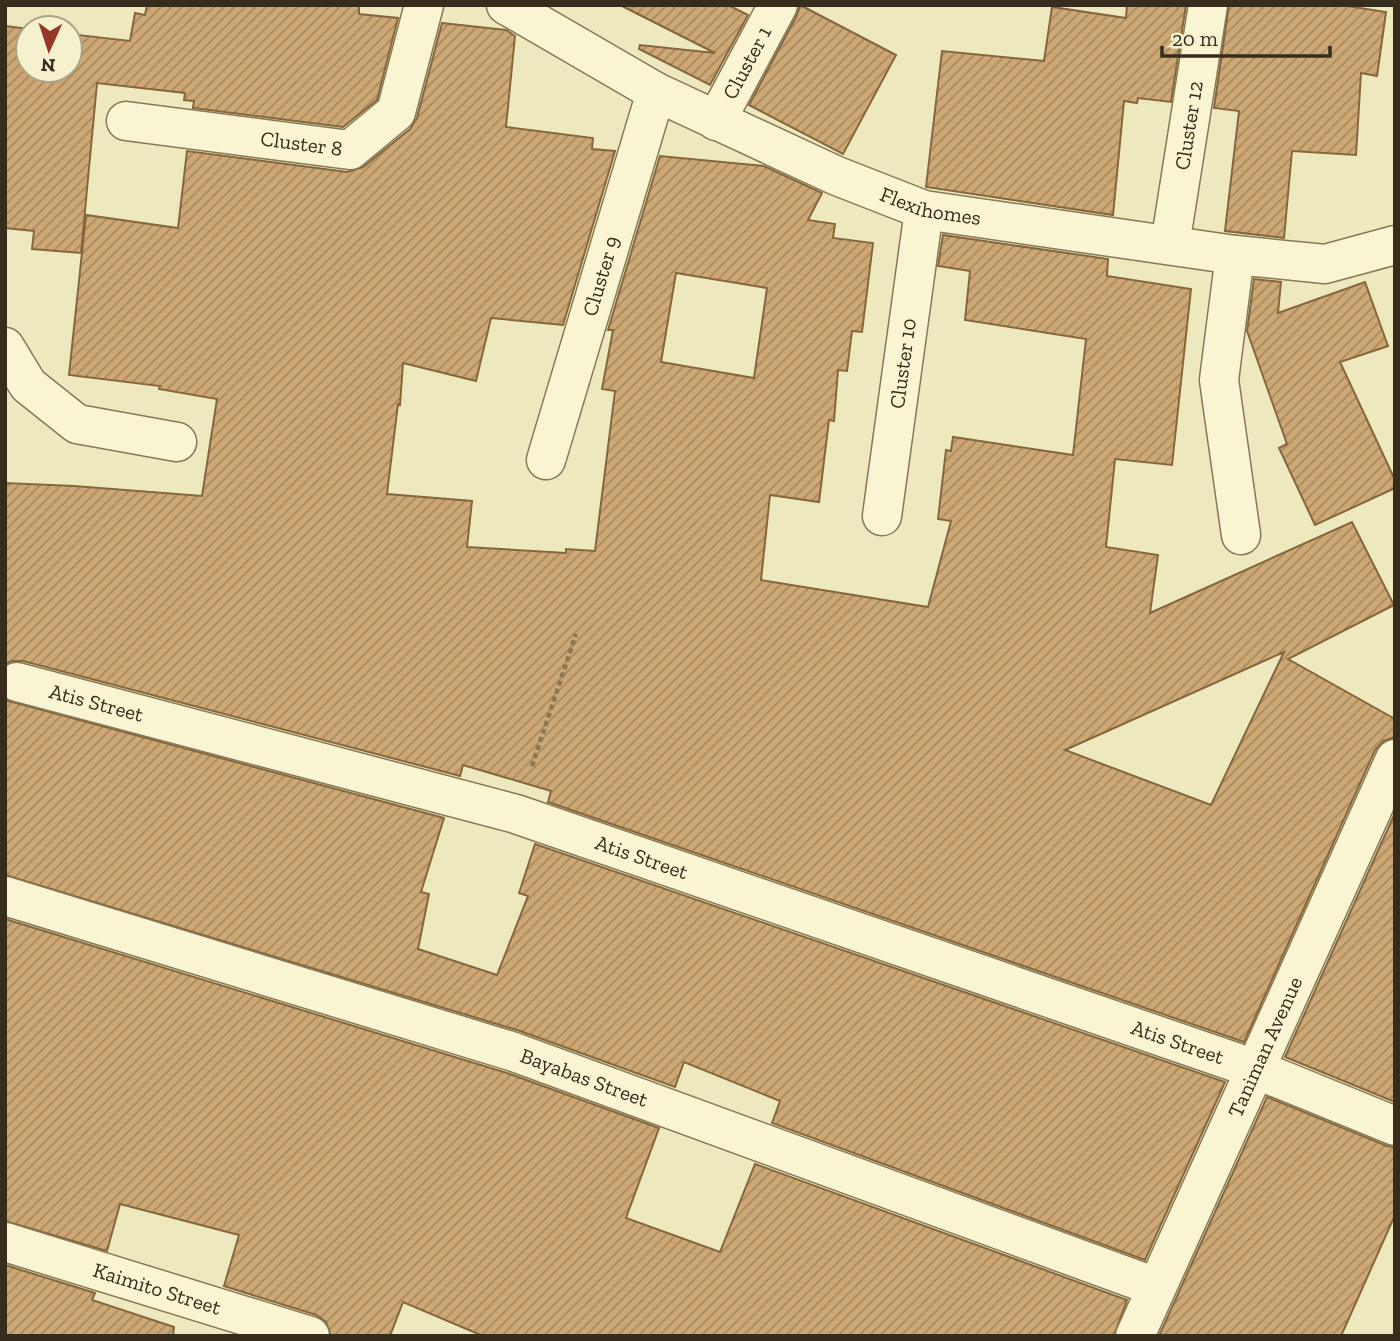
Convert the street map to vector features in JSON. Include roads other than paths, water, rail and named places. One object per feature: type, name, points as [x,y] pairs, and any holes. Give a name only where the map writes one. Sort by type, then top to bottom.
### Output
[{"type":"street","name":"Cluster 8","points":[[127,121],[350,150],[396,113],[424,5]]},
{"type":"street","name":"Cluster 1","points":[[716,121],[778,5]]},
{"type":"street","name":"Cluster 12","points":[[1170,245],[1208,5]]},
{"type":"street","name":"Flexihomes","points":[[508,6],[656,92],[837,176],[924,210],[1235,255],[1325,264],[1395,245]]},
{"type":"street","name":"Cluster 9","points":[[546,460],[656,92]]},
{"type":"street","name":"Cluster 10","points":[[882,516],[924,210]]},
{"type":"street","points":[[1235,255],[1219,380],[1241,535]]},
{"type":"street","points":[[5,347],[28,385],[77,424],[177,442]]},
{"type":"street","name":"Atis Street","points":[[17,682],[516,814],[1255,1069],[1395,1126]]},
{"type":"street","name":"Taniman Avenue","points":[[1135,1336],[1395,759]]},
{"type":"street","name":"Bayabas Street","points":[[5,896],[514,1052],[1156,1287]]},
{"type":"street","name":"Kaimito Street","points":[[5,1242],[310,1336]]}]
